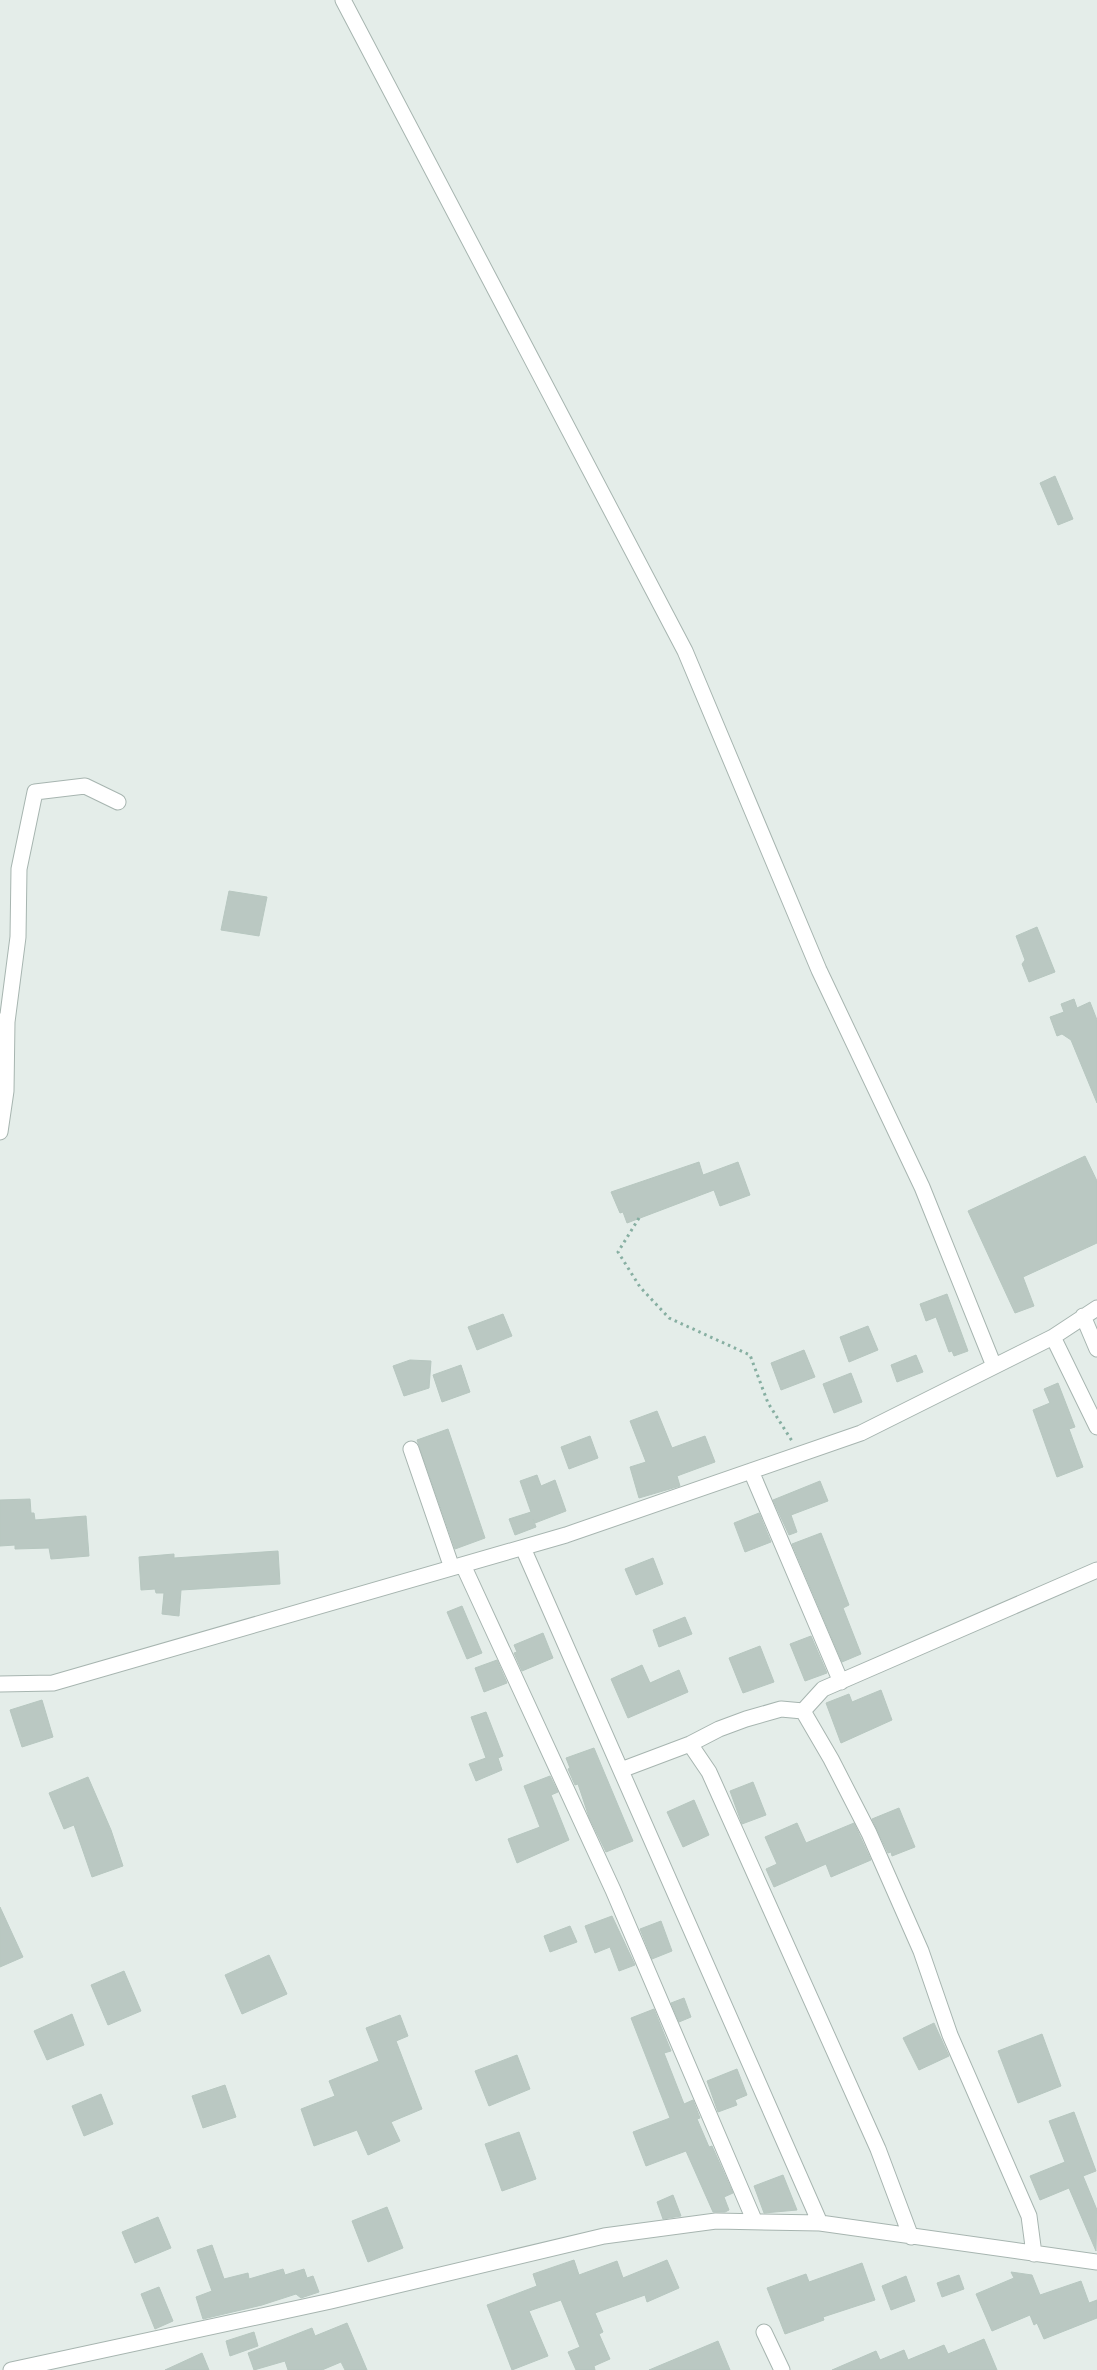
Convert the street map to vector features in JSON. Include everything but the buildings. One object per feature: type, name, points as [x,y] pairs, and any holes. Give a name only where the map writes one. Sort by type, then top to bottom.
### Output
[{"type":"street","points":[[343,0],[685,651],[819,970],[922,1187],[994,1366]]},
{"type":"street","points":[[0,1132],[6,1091],[4,1021],[18,936],[20,868],[35,792],[85,786],[118,802]]},
{"type":"street","points":[[0,1684],[53,1683],[524,1548],[751,1471],[861,1433],[1053,1337],[1097,1308]]},
{"type":"street","points":[[1083,1316],[1097,1349]]},
{"type":"street","points":[[1053,1337],[1097,1427]]},
{"type":"street","points":[[411,1449],[457,1566],[613,1890],[755,2222]]},
{"type":"street","points":[[751,1471],[841,1682]]},
{"type":"street","points":[[524,1548],[820,2223]]},
{"type":"street","points":[[803,1711],[823,1689],[1097,1570]]},
{"type":"street","points":[[621,1770],[690,1744],[719,1729],[781,1709],[803,1711]]},
{"type":"street","points":[[803,1711],[832,1759],[869,1833],[921,1951],[950,2035],[1029,2216],[1034,2254]]},
{"type":"street","points":[[690,1744],[709,1772],[878,2149],[912,2237]]},
{"type":"street","points":[[11,2370],[66,2364],[604,2236],[716,2221],[820,2223],[1097,2262]]},
{"type":"street","points":[[764,2332],[782,2370]]},
{"type":"path","points":[[639,1218],[618,1252],[640,1287],[669,1318],[750,1355],[768,1403],[800,1454]]}]
